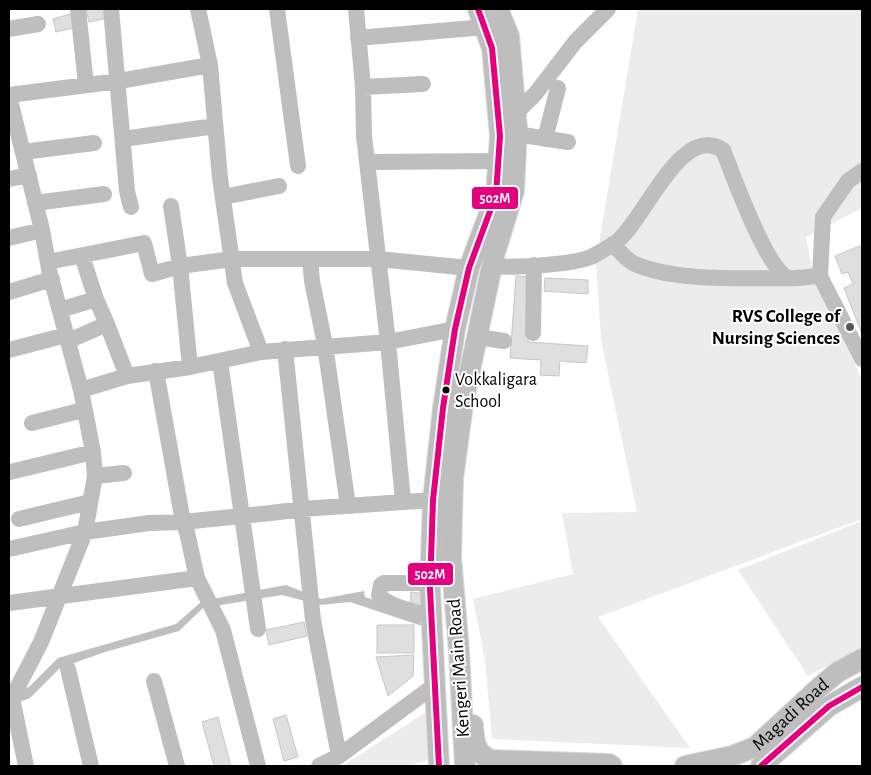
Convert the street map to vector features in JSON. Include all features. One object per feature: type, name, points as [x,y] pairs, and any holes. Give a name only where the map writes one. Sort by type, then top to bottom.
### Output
[{"type":"main road","name":"Kengeri Main Road","points":[[465,766],[452,557],[454,480],[463,404],[492,266],[514,191],[510,125],[513,81],[509,36],[498,9]]},
{"type":"main road","name":"Kengeri Main Road","points":[[439,766],[430,583],[433,500],[443,408],[455,329],[469,268],[496,195],[499,161],[510,125],[492,48],[482,18]]},
{"type":"main road","points":[[459,651],[471,671],[475,746],[484,757],[491,760],[609,764],[612,766]]},
{"type":"main road","name":"Magadi Road","points":[[686,766],[732,756],[755,747],[827,680],[862,658]]},
{"type":"main road","name":"Magadi Road","points":[[767,764],[829,706],[862,687]]},
{"type":"street","points":[[78,9],[86,84]]},
{"type":"street","points":[[111,9],[127,191],[131,207]]},
{"type":"street","points":[[198,9],[210,65],[223,197],[235,283],[260,352]]},
{"type":"street","points":[[277,9],[298,166]]},
{"type":"street","points":[[356,9],[363,87],[364,136],[388,342],[403,502]]},
{"type":"street","points":[[568,142],[545,139],[510,125],[575,42],[608,9]]},
{"type":"street","points":[[358,38],[482,18]]},
{"type":"street","points":[[9,29],[38,24]]},
{"type":"street","points":[[26,766],[10,694],[41,642],[85,532],[95,476],[93,452],[83,410],[81,390],[52,279],[24,152],[13,128],[9,96],[210,65]]},
{"type":"street","points":[[513,81],[526,88],[539,88]]},
{"type":"street","points":[[363,87],[423,84]]},
{"type":"street","points":[[545,139],[558,88]]},
{"type":"street","points":[[123,139],[215,126]]},
{"type":"street","points":[[24,152],[94,143]]},
{"type":"street","points":[[492,266],[534,265],[589,258],[613,244],[628,230],[678,160],[693,148],[706,144],[716,146],[722,150],[750,217],[772,260],[780,271],[790,278]]},
{"type":"street","points":[[367,162],[499,161]]},
{"type":"street","points":[[862,171],[848,181],[823,217],[820,276],[862,359]]},
{"type":"street","points":[[9,179],[29,175]]},
{"type":"street","points":[[223,197],[279,186]]},
{"type":"street","points":[[35,203],[104,194]]},
{"type":"street","points":[[171,206],[180,266],[190,367]]},
{"type":"street","points":[[9,238],[42,230]]},
{"type":"street","points":[[48,262],[144,243],[152,274],[180,266],[232,259],[378,259],[469,268]]},
{"type":"street","points":[[613,244],[631,262],[670,275],[749,278],[820,276]]},
{"type":"street","points":[[82,256],[96,299],[127,376]]},
{"type":"street","points":[[310,259],[312,281],[325,346],[348,506]]},
{"type":"street","points":[[533,333],[534,265]]},
{"type":"street","points":[[9,292],[52,279]]},
{"type":"street","points":[[60,310],[96,299]]},
{"type":"street","points":[[9,350],[67,338],[107,324]]},
{"type":"street","points":[[81,390],[127,376],[190,367],[260,352],[388,342],[455,329]]},
{"type":"street","points":[[477,337],[504,341]]},
{"type":"street","points":[[285,349],[313,620],[340,756]]},
{"type":"street","points":[[220,360],[258,629]]},
{"type":"street","points":[[156,371],[183,522],[197,578],[223,630],[258,766]]},
{"type":"street","points":[[32,423],[83,410]]},
{"type":"street","points":[[10,472],[93,452]]},
{"type":"street","points":[[95,476],[124,473]]},
{"type":"street","points":[[9,549],[85,532],[149,523],[183,522],[302,509],[433,500]]},
{"type":"street","points":[[19,519],[90,502]]},
{"type":"street","points":[[9,603],[197,578]]},
{"type":"street","points":[[430,583],[384,583],[381,585],[379,595],[382,600],[431,616]]},
{"type":"street","points":[[68,669],[92,766]]},
{"type":"street","points":[[154,680],[177,766]]},
{"type":"street","points":[[319,766],[340,756],[435,686]]},
{"type":"shaded area","points":[[638,9],[862,9],[862,208],[806,237],[813,274],[862,380],[862,519],[598,617],[690,748],[492,739],[485,660],[473,599],[573,574],[562,513],[637,512],[601,340],[596,261]]},
{"type":"shaded area","points":[[862,521],[862,649],[808,676],[738,570]]},
{"type":"shaded area","points":[[286,585],[321,599],[364,591],[365,597],[428,617],[428,628],[350,602],[320,605],[282,595],[203,608],[179,631],[105,652],[60,668],[30,698],[9,706],[9,695],[29,687],[58,658],[176,624],[202,601]]},
{"type":"shaded area","points":[[431,709],[433,758],[410,766],[342,766]]},
{"type":"building","points":[[86,9],[106,9],[108,18],[89,22]]},
{"type":"building","points":[[73,13],[77,27],[56,32],[53,19]]},
{"type":"building","points":[[862,245],[862,334],[844,288],[853,284],[848,272],[842,274],[835,256]]},
{"type":"building","points":[[516,276],[533,277],[528,342],[588,346],[586,363],[560,361],[559,376],[540,375],[541,360],[510,358]]},
{"type":"building","points":[[545,278],[588,280],[588,294],[544,291]]},
{"type":"building","points":[[411,592],[424,594],[422,607],[410,606]]},
{"type":"building","points":[[304,622],[307,636],[269,645],[266,630]]},
{"type":"building","points":[[377,625],[414,625],[414,653],[377,653]]},
{"type":"building","points":[[414,655],[413,676],[388,696],[376,657]]},
{"type":"building","points":[[286,715],[298,757],[284,761],[273,719]]},
{"type":"building","points":[[218,717],[231,766],[214,766],[202,722]]},
{"type":"transit line","name":"502M","points":[[439,766],[430,589],[433,500],[443,408],[455,329],[469,268],[496,195],[500,136],[492,48],[478,9]]},
{"type":"transit line","name":"502M","points":[[761,766],[829,706],[862,687]]},
{"type":"place","name":"RVS College of Nursing Sciences","points":[[850,327]]},
{"type":"place","name":"Vokkaligara School","points":[[446,390]]}]
